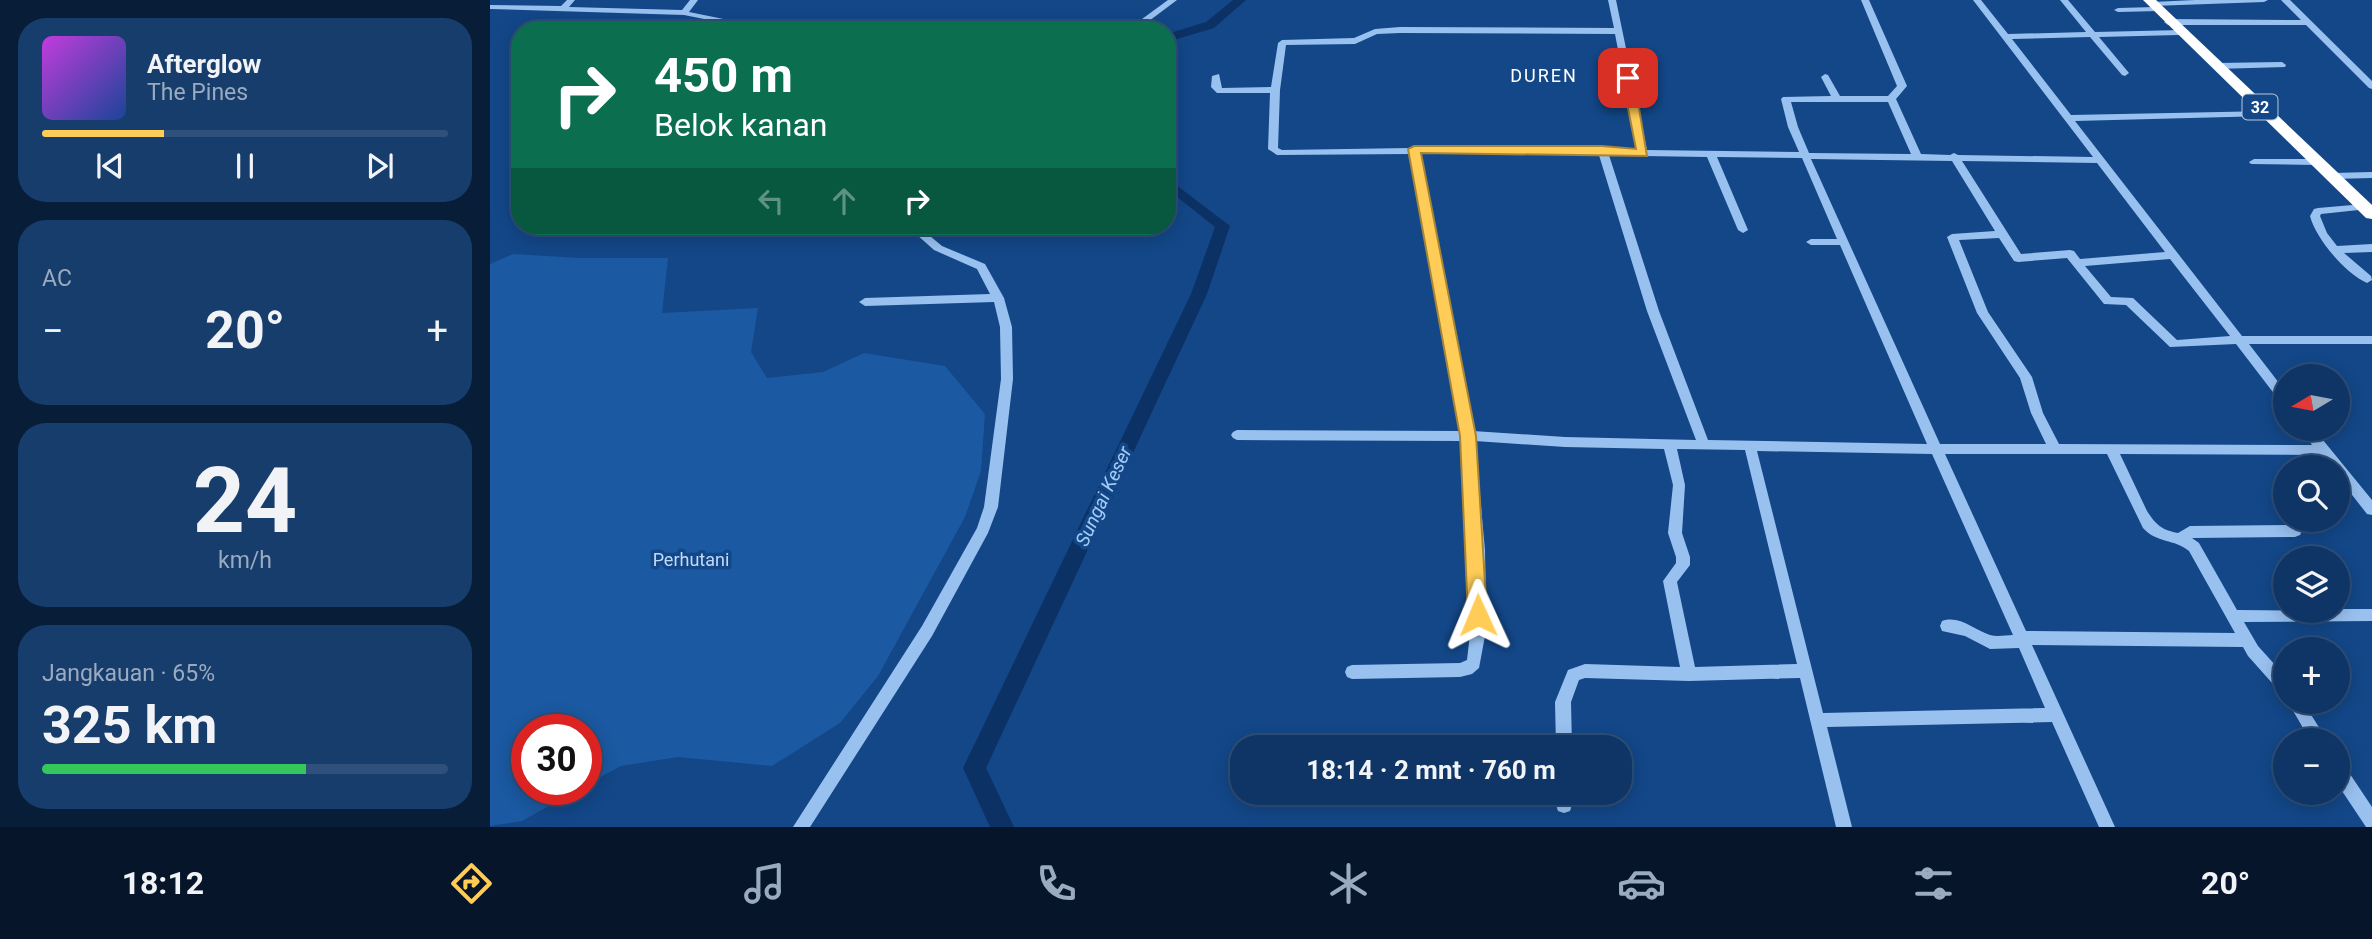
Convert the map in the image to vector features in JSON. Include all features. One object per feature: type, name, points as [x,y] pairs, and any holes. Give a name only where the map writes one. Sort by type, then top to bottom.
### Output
[{"type":"highway","name":"32","points":[[2152,4],[2173,27],[2368,210]]},
{"type":"street","points":[[563,9],[572,0]]},
{"type":"street","points":[[684,13],[694,0]]},
{"type":"street","points":[[1144,21],[1173,0]]},
{"type":"street","points":[[1612,0],[1643,153]]},
{"type":"street","points":[[1865,0],[1902,86],[1891,99]]},
{"type":"street","points":[[1977,0],[2273,384]]},
{"type":"street","points":[[2064,0],[2125,73]]},
{"type":"street","points":[[2118,10],[2152,4],[2264,0]]},
{"type":"street","points":[[2285,0],[2372,86]]},
{"type":"street","points":[[490,7],[684,13],[726,21]]},
{"type":"street","points":[[2005,37],[2094,36],[2173,27],[2310,23]]},
{"type":"street","points":[[1616,30],[1399,30],[1375,32],[1355,41],[1285,42],[1281,45],[1275,90],[1273,138],[1276,152],[1602,149],[1711,155],[1916,155],[2098,160]]},
{"type":"street","points":[[2216,66],[2282,65]]},
{"type":"street","points":[[1216,76],[1216,86],[1220,91],[1275,90]]},
{"type":"street","points":[[1825,77],[1836,97]]},
{"type":"street","points":[[1891,99],[1786,99],[1793,127],[1805,155],[2107,827]]},
{"type":"street","points":[[1891,99],[1916,155]]},
{"type":"street","points":[[2070,118],[2267,113]]},
{"type":"street","points":[[1352,672],[1460,670],[1468,669],[1474,663],[1478,615],[1477,556],[1468,436],[1414,149]]},
{"type":"street","points":[[1602,149],[1653,311],[1704,445]]},
{"type":"street","points":[[1711,155],[1743,230]]},
{"type":"street","points":[[1955,156],[2018,258],[2067,253],[2108,301],[2129,301],[2174,344],[2240,340],[2372,340]]},
{"type":"street","points":[[2254,162],[2317,162]]},
{"type":"street","points":[[2332,176],[2372,175]]},
{"type":"street","points":[[2367,279],[2335,250],[2316,226],[2315,216],[2318,211],[2368,210]]},
{"type":"street","points":[[2002,233],[1952,237],[1983,313],[2026,377],[2036,413],[2055,450]]},
{"type":"street","points":[[801,827],[928,631],[984,529],[991,507],[1007,379],[1006,327],[998,298],[981,267],[938,248],[923,235]]},
{"type":"street","points":[[1811,242],[1845,242]]},
{"type":"street","points":[[2335,250],[2372,248]]},
{"type":"street","points":[[2076,262],[2172,255]]},
{"type":"street","points":[[865,302],[998,298]]},
{"type":"street","points":[[1237,435],[1468,436],[1565,442],[1936,449],[2323,450]]},
{"type":"street","points":[[2316,441],[2327,455]]},
{"type":"street","points":[[1669,444],[1679,485],[1675,533],[1683,557],[1683,565],[1670,581],[1689,674]]},
{"type":"street","points":[[1750,446],[1844,827]]},
{"type":"street","points":[[2111,450],[2148,524],[2161,534],[2187,541]]},
{"type":"street","points":[[2350,483],[2372,510]]},
{"type":"street","points":[[2273,531],[2190,532],[2184,535],[2194,547],[2246,640],[2273,672]]},
{"type":"street","points":[[2234,616],[2372,615]]},
{"type":"street","points":[[1947,626],[1968,631],[1990,642],[2023,639],[2246,640]]},
{"type":"street","points":[[1564,735],[1563,702],[1573,675],[1585,671],[1689,674],[1804,671]]},
{"type":"street","points":[[1818,720],[2055,715]]},
{"type":"street","points":[[2350,789],[2372,821]]},
{"type":"green space","name":"Perhutani","points":[[513,254],[578,258],[668,258],[662,313],[758,308],[751,352],[767,378],[823,372],[864,353],[945,366],[985,414],[981,471],[965,517],[878,676],[840,723],[772,766],[678,757],[621,766],[602,776],[602,714],[511,714],[511,805],[550,805],[522,821],[490,826],[490,264]]},
{"type":"waterway","name":"Sungai Keser","points":[[1176,35],[1210,25],[1240,0]]},
{"type":"waterway","name":"Sungai Keser","points":[[1002,827],[974,768],[1199,294],[1223,226],[1176,189]]},
{"type":"district","name":"DUREN","points":[[1544,76]]},
{"type":"route","points":[[1478,615],[1477,556],[1468,436],[1414,149],[1602,149],[1643,153],[1628,78]]}]
